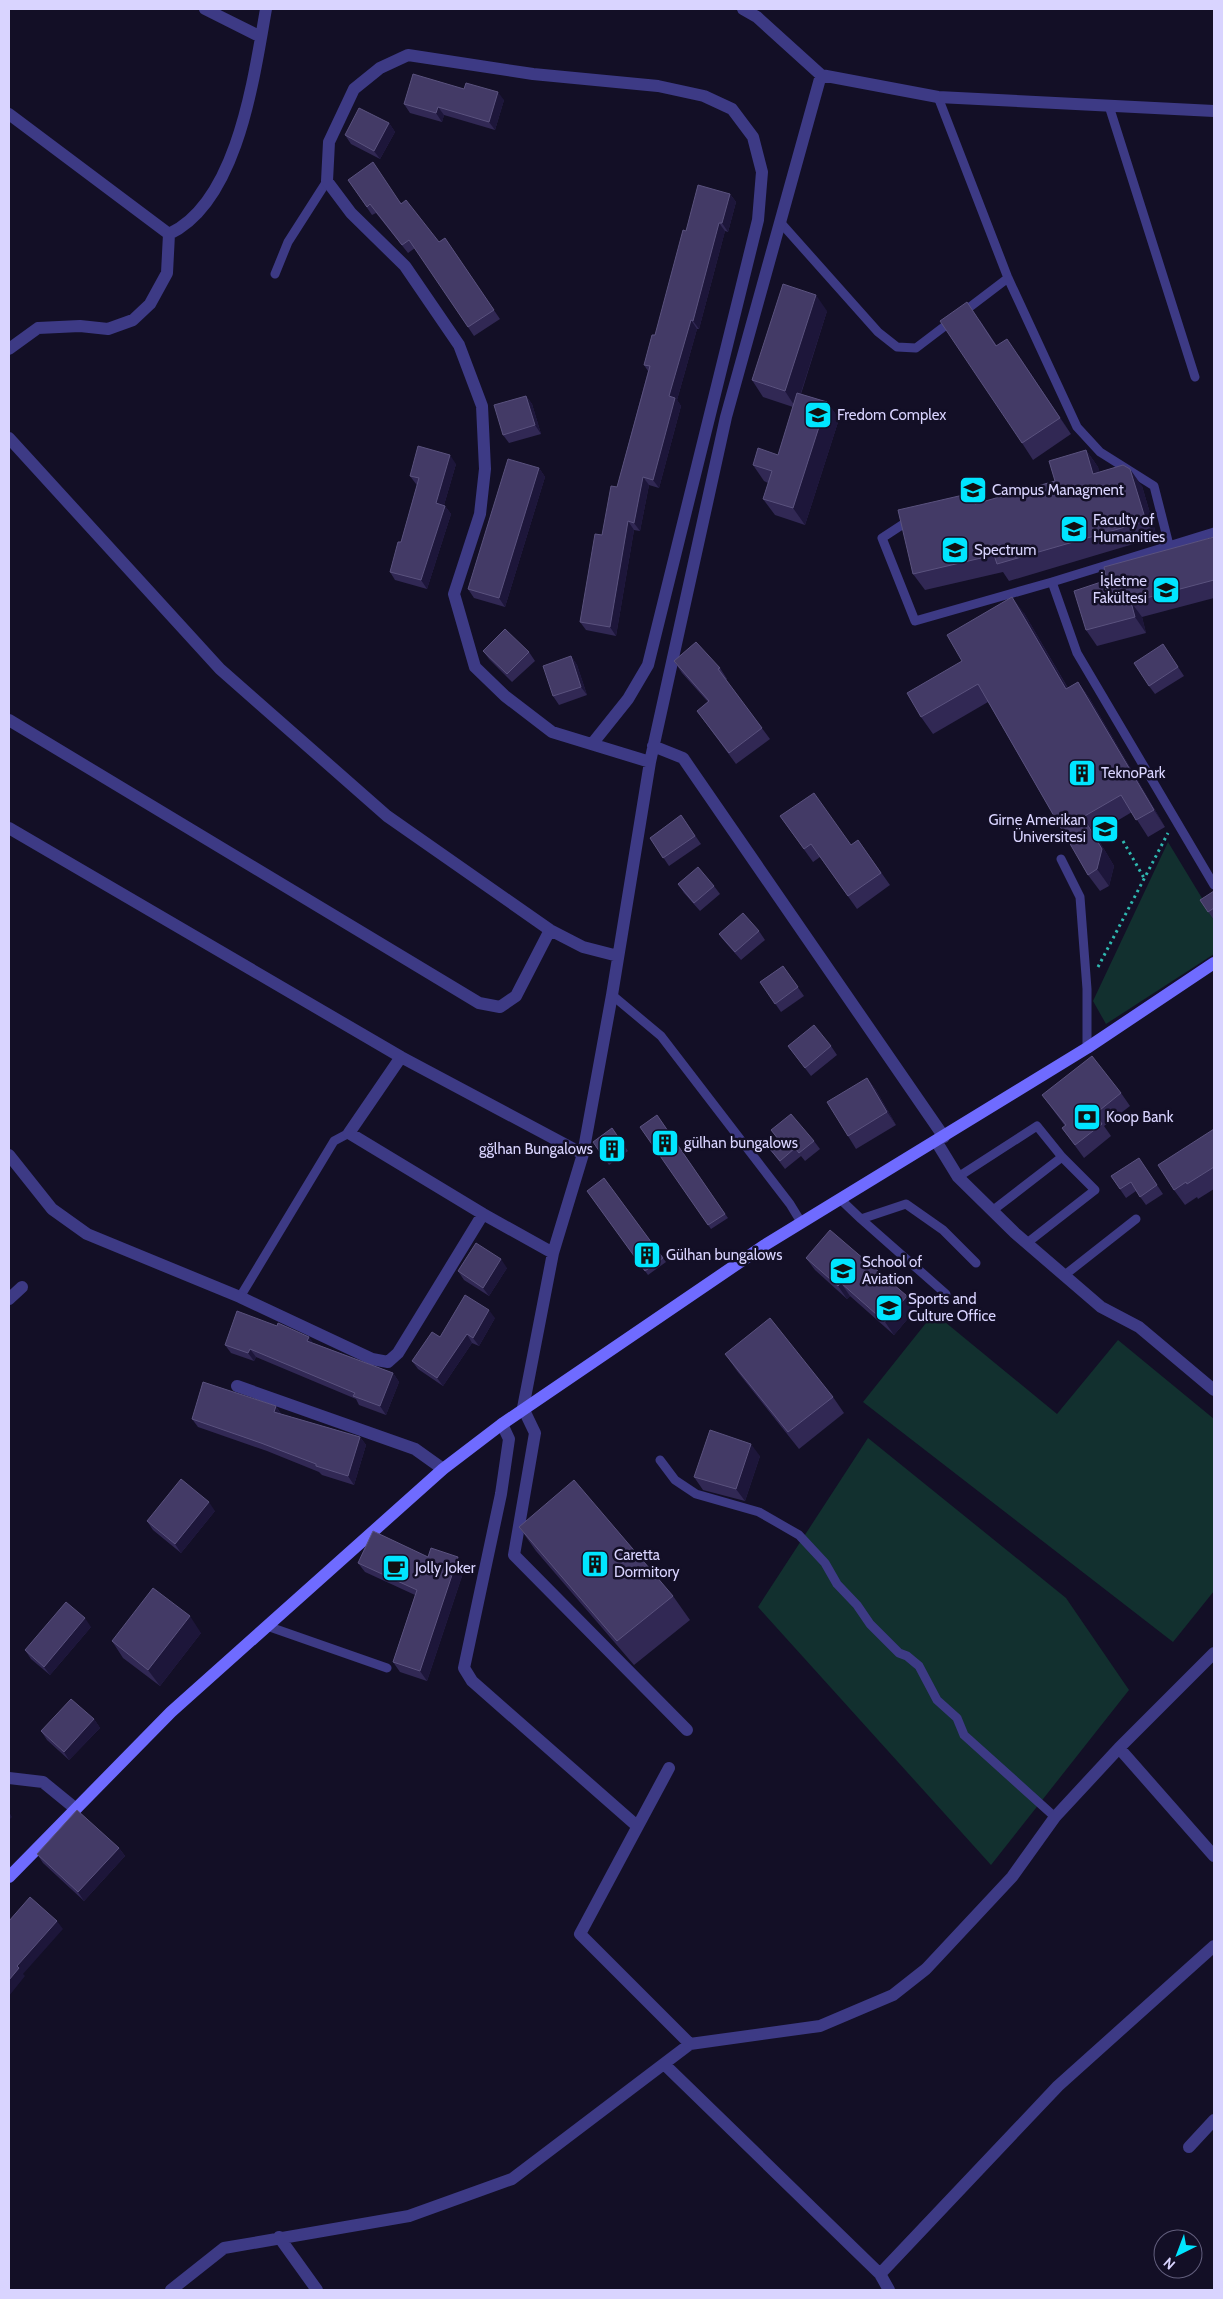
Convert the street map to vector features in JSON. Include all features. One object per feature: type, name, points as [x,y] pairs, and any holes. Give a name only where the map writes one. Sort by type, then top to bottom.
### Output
[{"type":"street","points":[[205,9],[261,37]]},
{"type":"street","points":[[169,234],[184,227],[197,216],[224,174],[250,101],[266,9]]},
{"type":"street","points":[[743,9],[757,17],[821,75],[938,97],[1214,111]]},
{"type":"street","points":[[592,744],[628,699],[648,665],[758,220],[762,172],[753,137],[732,109],[704,96],[658,86],[533,74],[408,55],[380,68],[354,89],[329,142],[327,181],[351,213],[405,266],[459,345],[482,406],[485,469],[480,514],[454,594],[475,667],[505,696],[552,732],[650,762]]},
{"type":"street","points":[[687,1730],[514,1554],[535,1433],[523,1408],[553,1253],[583,1154],[612,995],[653,746],[726,417],[821,75]]},
{"type":"street","points":[[9,114],[169,234]]},
{"type":"street","points":[[9,349],[38,328],[80,326],[108,329],[133,320],[150,304],[168,272],[169,234]]},
{"type":"street","points":[[9,438],[220,669],[387,816],[550,930],[583,947],[618,956]]},
{"type":"street","points":[[9,720],[479,1003],[500,1007],[516,996],[550,930]]},
{"type":"street","points":[[653,746],[683,758],[940,1139],[958,1177],[1027,1243],[1066,1274],[1101,1307],[1139,1327],[1214,1390]]},
{"type":"street","points":[[9,828],[401,1057],[583,1154]]},
{"type":"street","points":[[9,1877],[171,1712],[443,1469],[523,1408],[801,1222],[1087,1048],[1214,963]]},
{"type":"street","points":[[401,1057],[349,1133],[483,1214],[553,1253]]},
{"type":"street","points":[[9,1155],[52,1209],[87,1234],[240,1297],[372,1359],[388,1362],[398,1353],[483,1214]]},
{"type":"street","points":[[9,1299],[22,1287]]},
{"type":"street","points":[[237,1386],[415,1449],[443,1469]]},
{"type":"street","points":[[502,1424],[509,1439],[501,1494],[464,1668],[472,1681],[637,1826]]},
{"type":"street","points":[[171,2290],[224,2248],[409,2216],[512,2179],[690,2044],[820,2026],[893,1995],[926,1968],[1012,1877],[1054,1817],[1119,1748],[1214,1653]]},
{"type":"street","points":[[1119,1748],[1214,1856]]},
{"type":"street","points":[[669,1768],[580,1934],[690,2044]]},
{"type":"street","points":[[9,1778],[43,1782],[76,1809]]},
{"type":"street","points":[[880,2274],[1058,2086],[1214,1946]]},
{"type":"street","points":[[664,2064],[880,2274],[889,2290]]},
{"type":"street","points":[[1189,2146],[1214,2120]]},
{"type":"street","points":[[279,2237],[317,2290]]},
{"type":"lane","points":[[938,97],[1008,278],[1077,427],[1100,452],[1154,486],[1169,545]]},
{"type":"lane","points":[[1109,106],[1195,377]]},
{"type":"lane","points":[[276,274],[288,242],[327,181]]},
{"type":"lane","points":[[780,222],[878,332],[897,347],[916,348],[1008,278]]},
{"type":"lane","points":[[922,511],[882,538],[915,621],[1052,582],[1214,532]]},
{"type":"lane","points":[[1052,582],[1078,653],[1214,885]]},
{"type":"lane","points":[[1061,859],[1080,897],[1087,990],[1087,1048]]},
{"type":"lane","points":[[612,995],[661,1036],[790,1204],[801,1222]]},
{"type":"lane","points":[[958,1177],[1037,1126],[1062,1158],[1095,1190],[1027,1243]]},
{"type":"lane","points":[[240,1297],[334,1141],[349,1133]]},
{"type":"lane","points":[[992,1211],[1062,1158]]},
{"type":"lane","points":[[840,1200],[946,1294]]},
{"type":"lane","points":[[861,1219],[906,1204],[943,1230],[976,1263]]},
{"type":"lane","points":[[1066,1274],[1136,1219]]},
{"type":"lane","points":[[660,1460],[675,1480],[696,1494],[759,1512],[799,1534],[826,1563],[837,1584],[857,1605],[870,1624],[899,1653],[908,1656],[918,1666],[937,1700],[958,1718],[964,1735],[1054,1817]]},
{"type":"lane","points":[[267,1626],[387,1668]]},
{"type":"path","points":[[1087,990],[1176,819]]},
{"type":"path","points":[[1123,841],[1144,878]]},
{"type":"green space","points":[[1168,842],[1214,918],[1214,954],[1106,1024],[1093,1001]]},
{"type":"green space","points":[[934,1313],[1057,1414],[1118,1340],[1214,1419],[1214,1591],[1173,1642],[863,1402]]},
{"type":"green space","points":[[868,1438],[1066,1598],[1129,1690],[991,1865],[758,1607]]},
{"type":"building","points":[[413,74],[464,89],[466,83],[498,92],[489,122],[438,107],[436,113],[404,104]]},
{"type":"building","points":[[359,108],[389,123],[374,151],[345,135]]},
{"type":"building","points":[[373,162],[401,204],[406,200],[439,242],[445,238],[494,310],[468,327],[409,240],[402,245],[370,204],[367,207],[348,180]]},
{"type":"building","points":[[698,185],[730,194],[722,223],[719,223],[693,321],[691,320],[669,396],[675,398],[653,480],[643,477],[634,523],[628,521],[610,627],[580,622],[595,534],[602,535],[611,486],[617,487],[650,366],[644,365],[652,335],[655,335],[683,230],[686,231]]},
{"type":"building","points":[[783,284],[816,295],[785,391],[752,380]]},
{"type":"building","points":[[967,302],[996,346],[1007,339],[1060,418],[1022,443],[940,321]]},
{"type":"building","points":[[797,393],[827,402],[793,508],[763,499],[772,471],[753,465],[758,448],[778,455]]},
{"type":"building","points":[[526,396],[535,425],[503,435],[494,405]]},
{"type":"building","points":[[418,446],[450,455],[436,503],[445,506],[421,580],[390,572],[398,542],[401,542],[419,478],[410,476]]},
{"type":"building","points":[[1086,450],[1093,474],[1123,465],[1130,469],[1146,521],[997,564],[994,555],[913,574],[898,510],[972,493],[975,504],[1055,481],[1049,461]]},
{"type":"building","points":[[508,459],[539,468],[499,598],[468,589]]},
{"type":"building","points":[[1214,537],[1214,580],[1131,602],[1135,617],[1086,630],[1074,591],[1107,580],[1104,567]]},
{"type":"building","name":"TeknoPark","points":[[1012,597],[1066,689],[1078,682],[1154,810],[1136,820],[1121,795],[1083,817],[1102,849],[1097,869],[1088,875],[978,684],[921,717],[907,693],[962,661],[947,635]]},
{"type":"building","points":[[505,629],[529,652],[507,674],[483,651]]},
{"type":"building","points":[[696,642],[720,668],[718,669],[762,728],[729,753],[697,711],[709,701],[674,661]]},
{"type":"building","points":[[1163,644],[1178,667],[1149,686],[1134,663]]},
{"type":"building","points":[[571,656],[581,687],[553,696],[543,666]]},
{"type":"building","points":[[814,793],[851,845],[858,840],[881,873],[848,896],[811,844],[804,849],[780,816]]},
{"type":"building","points":[[681,815],[695,836],[663,858],[650,838]]},
{"type":"building","points":[[698,867],[714,886],[694,903],[678,884]]},
{"type":"building","points":[[1214,891],[1214,908],[1208,912],[1200,900]]},
{"type":"building","points":[[743,913],[759,931],[735,952],[719,934]]},
{"type":"building","points":[[783,966],[798,987],[775,1004],[760,982]]},
{"type":"building","points":[[814,1025],[831,1046],[805,1068],[788,1046]]},
{"type":"building","name":"Koop Bank","points":[[1092,1056],[1121,1093],[1095,1114],[1102,1124],[1075,1145],[1062,1128],[1066,1125],[1042,1095]]},
{"type":"building","points":[[867,1078],[887,1112],[848,1136],[827,1102]]},
{"type":"building","points":[[791,1114],[814,1141],[799,1153],[795,1148],[780,1161],[769,1148],[779,1140],[771,1130]]},
{"type":"building","points":[[657,1115],[725,1214],[708,1225],[640,1127]]},
{"type":"building","name":"gğlhan Bungalows","points":[[612,1128],[625,1147],[606,1161],[593,1142]]},
{"type":"building","points":[[1214,1129],[1214,1167],[1174,1190],[1158,1165]]},
{"type":"building","points":[[1139,1158],[1157,1185],[1140,1197],[1131,1182],[1120,1189],[1111,1176]]},
{"type":"building","points":[[604,1178],[663,1258],[645,1271],[587,1191]]},
{"type":"building","points":[[830,1230],[907,1296],[885,1322],[841,1283],[838,1286],[806,1258]]},
{"type":"building","points":[[476,1243],[501,1259],[483,1288],[458,1271]]},
{"type":"building","points":[[465,1295],[489,1310],[473,1338],[467,1334],[437,1378],[412,1361],[432,1332],[440,1337]]},
{"type":"building","points":[[237,1311],[277,1326],[278,1323],[309,1337],[307,1341],[393,1373],[380,1406],[353,1396],[355,1393],[250,1349],[248,1353],[225,1345]]},
{"type":"building","points":[[770,1318],[833,1397],[788,1432],[725,1354]]},
{"type":"building","points":[[203,1382],[276,1406],[274,1412],[360,1437],[348,1476],[316,1466],[316,1464],[261,1443],[192,1419]]},
{"type":"building","points":[[710,1430],[751,1444],[736,1489],[694,1477]]},
{"type":"building","points":[[181,1479],[209,1502],[175,1544],[147,1521]]},
{"type":"building","name":"Caretta Dormitory","points":[[574,1480],[673,1596],[617,1641],[519,1527]]},
{"type":"building","points":[[373,1531],[428,1557],[431,1548],[458,1557],[420,1671],[393,1662],[417,1590],[358,1563]]},
{"type":"building","points":[[153,1588],[190,1616],[148,1670],[112,1641]]},
{"type":"building","points":[[66,1602],[85,1618],[44,1667],[25,1650]]},
{"type":"building","points":[[71,1699],[94,1719],[64,1752],[41,1731]]},
{"type":"building","points":[[77,1810],[119,1848],[78,1892],[37,1854]]},
{"type":"building","points":[[30,1897],[57,1921],[17,1966],[19,1968],[9,1980],[9,1921]]},
{"type":"place","name":"Fredom Complex","points":[[818,415]]},
{"type":"place","name":"Campus Managment","points":[[973,490]]},
{"type":"place","name":"Faculty of Humanities","points":[[1074,529]]},
{"type":"place","name":"Spectrum","points":[[955,550]]},
{"type":"place","name":"İşletme Fakültesi","points":[[1166,590]]},
{"type":"place","name":"TeknoPark","points":[[1082,773]]},
{"type":"place","name":"Girne Amerikan Üniversitesi","points":[[1105,829]]},
{"type":"place","name":"Koop Bank","points":[[1087,1117]]},
{"type":"place","name":"gülhan bungalows","points":[[665,1143]]},
{"type":"place","name":"gğlhan Bungalows","points":[[612,1149]]},
{"type":"place","name":"Gülhan bungalows","points":[[647,1255]]},
{"type":"place","name":"School of Aviation","points":[[843,1271]]},
{"type":"place","name":"Sports and Culture Office","points":[[889,1308]]},
{"type":"place","name":"Caretta Dormitory","points":[[595,1564]]},
{"type":"place","name":"Jolly Joker","points":[[396,1568]]}]
